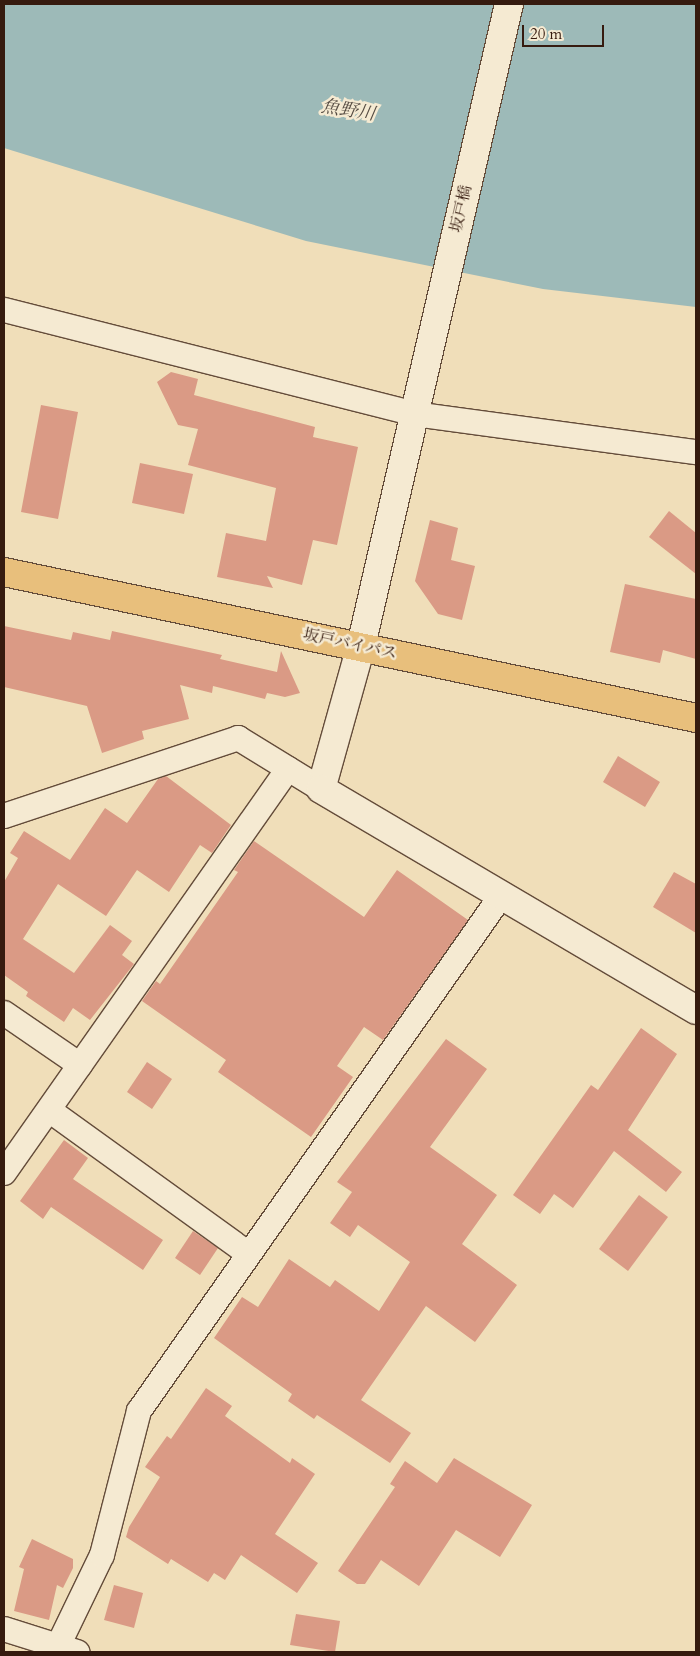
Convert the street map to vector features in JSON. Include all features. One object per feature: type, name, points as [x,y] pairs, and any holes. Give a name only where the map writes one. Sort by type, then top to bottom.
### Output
[{"type":"highway","name":"坂戸バイパス","points":[[4,572],[696,718]]},
{"type":"street","name":"坂戸橋","points":[[321,789],[361,646],[509,4]]},
{"type":"street","points":[[4,310],[414,414],[696,452]]},
{"type":"street","points":[[4,816],[238,738],[501,896],[696,1010]]},
{"type":"street","points":[[4,1173],[288,769]]},
{"type":"street","points":[[4,1629],[68,1649],[102,1555],[139,1411],[501,896]]},
{"type":"street","points":[[4,1012],[80,1065]]},
{"type":"street","points":[[48,1110],[250,1254]]},
{"type":"water","name":"魚野川","points":[[4,4],[696,4],[696,307],[543,289],[306,241],[4,148]]},
{"type":"building","points":[[171,372],[198,379],[194,395],[315,427],[313,437],[358,447],[337,545],[313,540],[302,585],[267,576],[273,588],[217,577],[226,533],[266,541],[276,488],[188,465],[198,429],[178,425],[157,382]]},
{"type":"building","points":[[41,405],[78,412],[58,519],[21,512]]},
{"type":"building","points":[[140,463],[193,474],[184,514],[132,503]]},
{"type":"building","points":[[669,511],[696,533],[696,574],[649,537]]},
{"type":"building","points":[[430,520],[458,528],[451,560],[475,566],[462,620],[438,614],[415,581]]},
{"type":"building","points":[[625,584],[696,599],[696,659],[663,650],[660,663],[610,652]]},
{"type":"building","points":[[4,626],[71,640],[73,632],[110,640],[112,631],[222,655],[220,659],[277,672],[281,651],[300,693],[285,697],[267,693],[265,699],[213,686],[212,693],[180,685],[189,719],[142,731],[144,739],[102,753],[87,706],[4,687]]},
{"type":"building","points":[[618,756],[660,782],[645,807],[603,782]]},
{"type":"building","points":[[166,776],[231,825],[212,853],[200,845],[169,892],[137,870],[106,916],[58,884],[23,939],[74,973],[110,925],[132,941],[122,955],[134,964],[90,1020],[73,1008],[64,1022],[26,996],[28,992],[4,975],[4,882],[18,858],[10,853],[24,831],[70,860],[105,808],[127,823],[158,779]]},
{"type":"building","points":[[254,841],[364,917],[397,870],[468,920],[383,1040],[364,1027],[337,1066],[353,1077],[311,1137],[218,1072],[226,1060],[142,1001],[156,981],[160,984],[238,872],[234,870]]},
{"type":"building","points":[[674,872],[696,884],[696,933],[653,907]]},
{"type":"building","points":[[641,1028],[677,1054],[628,1130],[682,1172],[666,1192],[614,1151],[573,1208],[554,1194],[540,1214],[513,1195],[591,1085],[598,1090]]},
{"type":"building","points":[[446,1039],[487,1069],[430,1147],[497,1195],[462,1244],[517,1285],[475,1342],[426,1306],[361,1400],[411,1433],[390,1463],[317,1415],[314,1419],[288,1401],[292,1394],[214,1338],[242,1297],[258,1307],[289,1259],[330,1287],[335,1280],[379,1311],[410,1262],[358,1225],[350,1237],[330,1223],[352,1192],[337,1182]]},
{"type":"building","points":[[147,1062],[172,1079],[152,1109],[127,1092]]},
{"type":"building","points":[[64,1140],[88,1158],[73,1179],[163,1240],[143,1270],[51,1207],[43,1219],[20,1201]]},
{"type":"building","points":[[639,1195],[668,1217],[628,1271],[599,1249]]},
{"type":"building","points":[[193,1231],[218,1248],[200,1275],[175,1258]]},
{"type":"building","points":[[206,1388],[232,1406],[225,1416],[290,1463],[292,1458],[315,1474],[275,1534],[318,1563],[297,1593],[241,1555],[225,1580],[214,1573],[208,1582],[171,1559],[168,1564],[126,1537],[129,1527],[160,1477],[145,1467],[167,1436],[171,1439]]},
{"type":"building","points":[[454,1458],[532,1505],[500,1557],[456,1530],[419,1586],[381,1560],[365,1584],[357,1584],[338,1571],[395,1487],[390,1484],[405,1461],[437,1483]]},
{"type":"building","points":[[32,1539],[73,1559],[73,1568],[63,1588],[57,1585],[49,1620],[14,1611],[24,1569],[19,1567]]},
{"type":"building","points":[[114,1585],[143,1593],[134,1628],[104,1620]]},
{"type":"building","points":[[296,1614],[340,1621],[335,1652],[290,1645]]}]
